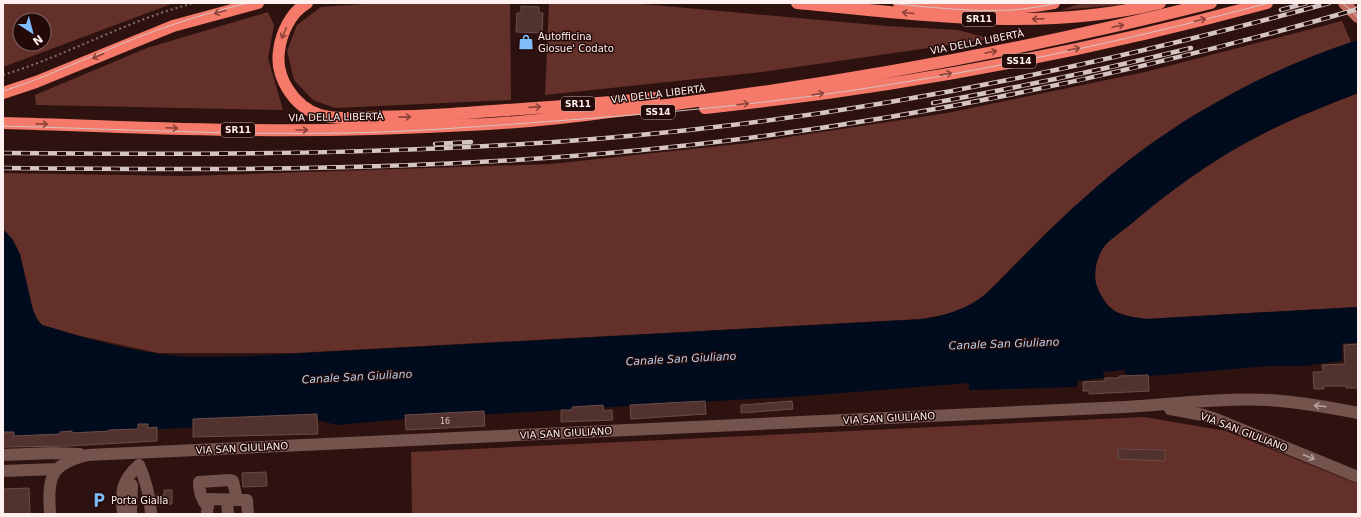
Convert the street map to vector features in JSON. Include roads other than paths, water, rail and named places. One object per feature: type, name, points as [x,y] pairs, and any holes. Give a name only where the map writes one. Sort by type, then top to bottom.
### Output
[{"type":"highway","points":[[3,93],[36,82],[173,26],[258,3]]},
{"type":"highway","name":"SR11","points":[[307,3],[289,21],[281,38],[278,52],[280,70],[283,79],[296,100],[310,110],[319,114],[341,118],[410,117],[712,93],[974,55]]},
{"type":"highway","name":"VIA DELLA LIBERTÀ","points":[[797,3],[955,17],[1018,20],[1087,16],[1139,8],[1160,3]]},
{"type":"highway","points":[[899,3],[970,9],[1002,9],[1054,3]]},
{"type":"highway","name":"VIA DELLA LIBERTÀ","points":[[3,123],[246,130],[311,130],[450,126],[537,120],[721,98],[815,84],[974,55],[1129,24],[1211,3]]},
{"type":"highway","name":"SS14","points":[[537,120],[624,116],[686,110],[779,100],[872,87],[1000,64],[1093,45],[1261,4]]},
{"type":"main road","points":[[1344,3],[1358,17]]},
{"type":"street","name":"VIA SAN GIULIANO","points":[[57,469],[68,461],[88,455],[1125,407],[1199,402],[1266,400],[1327,407],[1358,413]]},
{"type":"street","name":"VIA SAN GIULIANO","points":[[1125,407],[1181,410],[1216,419],[1358,477]]},
{"type":"street","points":[[3,455],[53,453],[88,455]]},
{"type":"street","points":[[139,465],[147,483],[151,514]]},
{"type":"street","points":[[123,514],[122,502],[124,481],[130,472],[139,465]]},
{"type":"street","points":[[131,514],[132,485],[139,465]]},
{"type":"street","points":[[3,471],[57,469]]},
{"type":"street","points":[[50,514],[49,487],[53,475],[57,469]]},
{"type":"street","points":[[207,510],[199,490],[199,482],[230,480],[233,481],[232,500],[228,514]]},
{"type":"street","points":[[146,514],[147,483]]},
{"type":"street","points":[[207,510],[209,499],[247,500],[248,514]]},
{"type":"water","name":"Canale San Giuliano","points":[[1358,40],[1358,93],[1267,131],[1238,147],[1190,178],[1108,242],[1098,257],[1095,274],[1096,284],[1106,304],[1116,312],[1146,319],[1358,307],[1358,343],[1342,343],[1342,361],[1303,366],[1269,366],[1126,378],[1125,370],[1103,372],[1104,378],[1077,381],[1077,387],[969,390],[969,383],[804,396],[404,419],[337,425],[321,421],[3,437],[3,229],[13,240],[20,254],[33,310],[37,319],[42,325],[118,346],[176,356],[251,356],[925,319],[960,309],[983,296],[1033,246],[1098,185],[1129,160],[1182,123],[1238,90],[1267,76],[1327,50]]},
{"type":"tram line","points":[[3,91],[40,78],[154,31],[210,13],[248,3]]},
{"type":"tram line","points":[[887,3],[949,9],[980,10],[1023,9],[1060,3]]},
{"type":"tram line","points":[[3,126],[216,132],[343,133],[449,128],[680,111],[804,97],[935,77],[1079,49],[1269,3]]},
{"type":"tram line","points":[[1342,3],[1358,18]]},
{"type":"railway","points":[[1281,10],[1306,3]]},
{"type":"railway","points":[[3,153],[175,154],[346,152],[518,144],[689,130],[851,108],[931,95],[1012,79],[1171,44],[1329,3]]},
{"type":"railway","points":[[3,168],[230,169],[382,166],[533,159],[704,143],[799,131],[893,116],[1080,80],[1266,35],[1358,9]]},
{"type":"railway","points":[[933,103],[998,91],[1191,48]]},
{"type":"railway","points":[[435,144],[471,142]]},
{"type":"place","name":"Autofficina Giosue' Codato","points":[[526,42]]},
{"type":"place","name":"Porta Gialla","points":[[99,500]]}]
